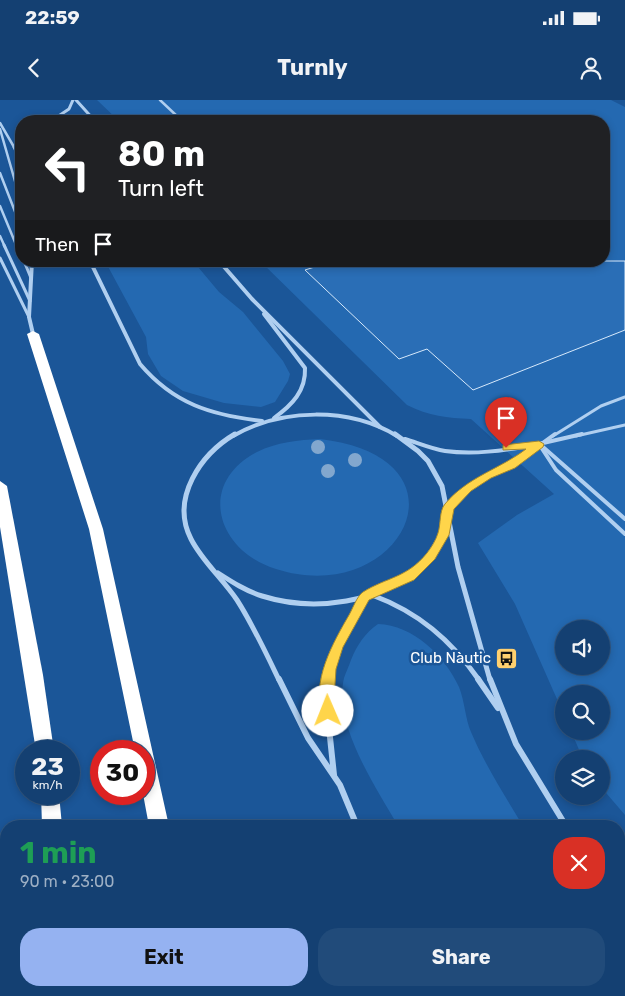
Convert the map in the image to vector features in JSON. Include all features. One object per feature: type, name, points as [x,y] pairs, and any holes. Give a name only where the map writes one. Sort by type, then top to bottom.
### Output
[{"type":"highway","points":[[33,334],[96,529],[142,740]]},
{"type":"highway","points":[[0,486],[34,674],[43,740]]},
{"type":"highway","points":[[51,805],[52,820]]},
{"type":"highway","points":[[155,805],[158,820]]},
{"type":"street","points":[[60,115],[70,109],[75,100],[89,115]]},
{"type":"street","points":[[32,267],[29,317],[33,334]]},
{"type":"street","points":[[93,267],[140,364],[150,378],[177,399],[194,407],[232,417],[265,422]]},
{"type":"street","points":[[224,267],[252,299],[305,368],[307,378],[297,397],[284,411],[272,420]]},
{"type":"street","points":[[252,299],[381,428]]},
{"type":"street","points":[[354,820],[334,775],[308,739],[248,618],[216,571],[197,550],[186,526],[185,502],[191,479],[205,459],[224,441],[272,420],[324,415],[350,419],[381,428],[403,439],[428,461],[443,488],[456,560],[502,713]]},
{"type":"street","points":[[216,571],[243,589],[269,598],[310,603],[334,602],[368,596],[410,577],[431,556],[443,535],[449,515]]},
{"type":"street","points":[[368,596],[408,610],[450,642],[469,664],[502,713],[518,746],[562,820]]},
{"type":"street","points":[[334,775],[327,694],[330,669],[337,646],[368,596]]},
{"type":"lane","points":[[160,100],[176,115]]},
{"type":"lane","points":[[0,124],[14,147]]},
{"type":"lane","points":[[0,129],[15,181]]},
{"type":"lane","points":[[0,173],[15,212]]},
{"type":"lane","points":[[0,206],[15,242]]},
{"type":"lane","points":[[0,236],[30,302]]},
{"type":"lane","points":[[0,258],[29,317]]},
{"type":"lane","points":[[26,267],[31,278]]},
{"type":"lane","points":[[448,508],[467,488],[487,475],[511,466],[539,444],[601,406],[625,397]]},
{"type":"lane","points":[[403,439],[444,451],[474,453],[539,444],[625,425]]},
{"type":"lane","points":[[539,444],[625,519]]},
{"type":"lane","points":[[539,444],[556,470],[625,534]]},
{"type":"shaded area","points":[[97,100],[611,100],[625,107],[625,815],[610,798],[610,750],[579,750],[575,740],[610,740],[610,685],[555,685],[555,695],[515,604],[478,543],[517,515],[554,494],[471,419],[438,416],[407,405],[266,267],[610,267],[610,115],[113,115]]},
{"type":"shaded area","points":[[108,267],[198,267],[219,292],[243,312],[283,361],[290,374],[288,381],[275,402],[261,407],[224,403],[183,391],[161,376],[148,354],[146,337]]},
{"type":"shaded area","points":[[320,439],[369,452],[398,473],[409,499],[404,526],[386,550],[358,568],[320,576],[276,569],[256,560],[240,548],[228,533],[222,516],[221,498],[226,481],[238,465],[257,452],[288,442]]},
{"type":"shaded area","points":[[378,624],[391,626],[415,636],[426,644],[445,664],[459,687],[469,727],[482,756],[519,820],[395,820],[368,774],[350,735],[342,696],[344,678],[356,649],[365,635]]},
{"type":"building","points":[[610,261],[625,261],[625,330],[473,390],[427,349],[399,359],[305,270],[315,267],[610,267]]},
{"type":"place","name":"Club Nàutic","points":[[507,658]]},
{"type":"route","points":[[328,711],[327,694],[330,669],[337,646],[365,597],[410,577],[431,556],[443,535],[449,515],[448,508],[467,488],[487,475],[511,466],[539,444],[506,448]]}]
